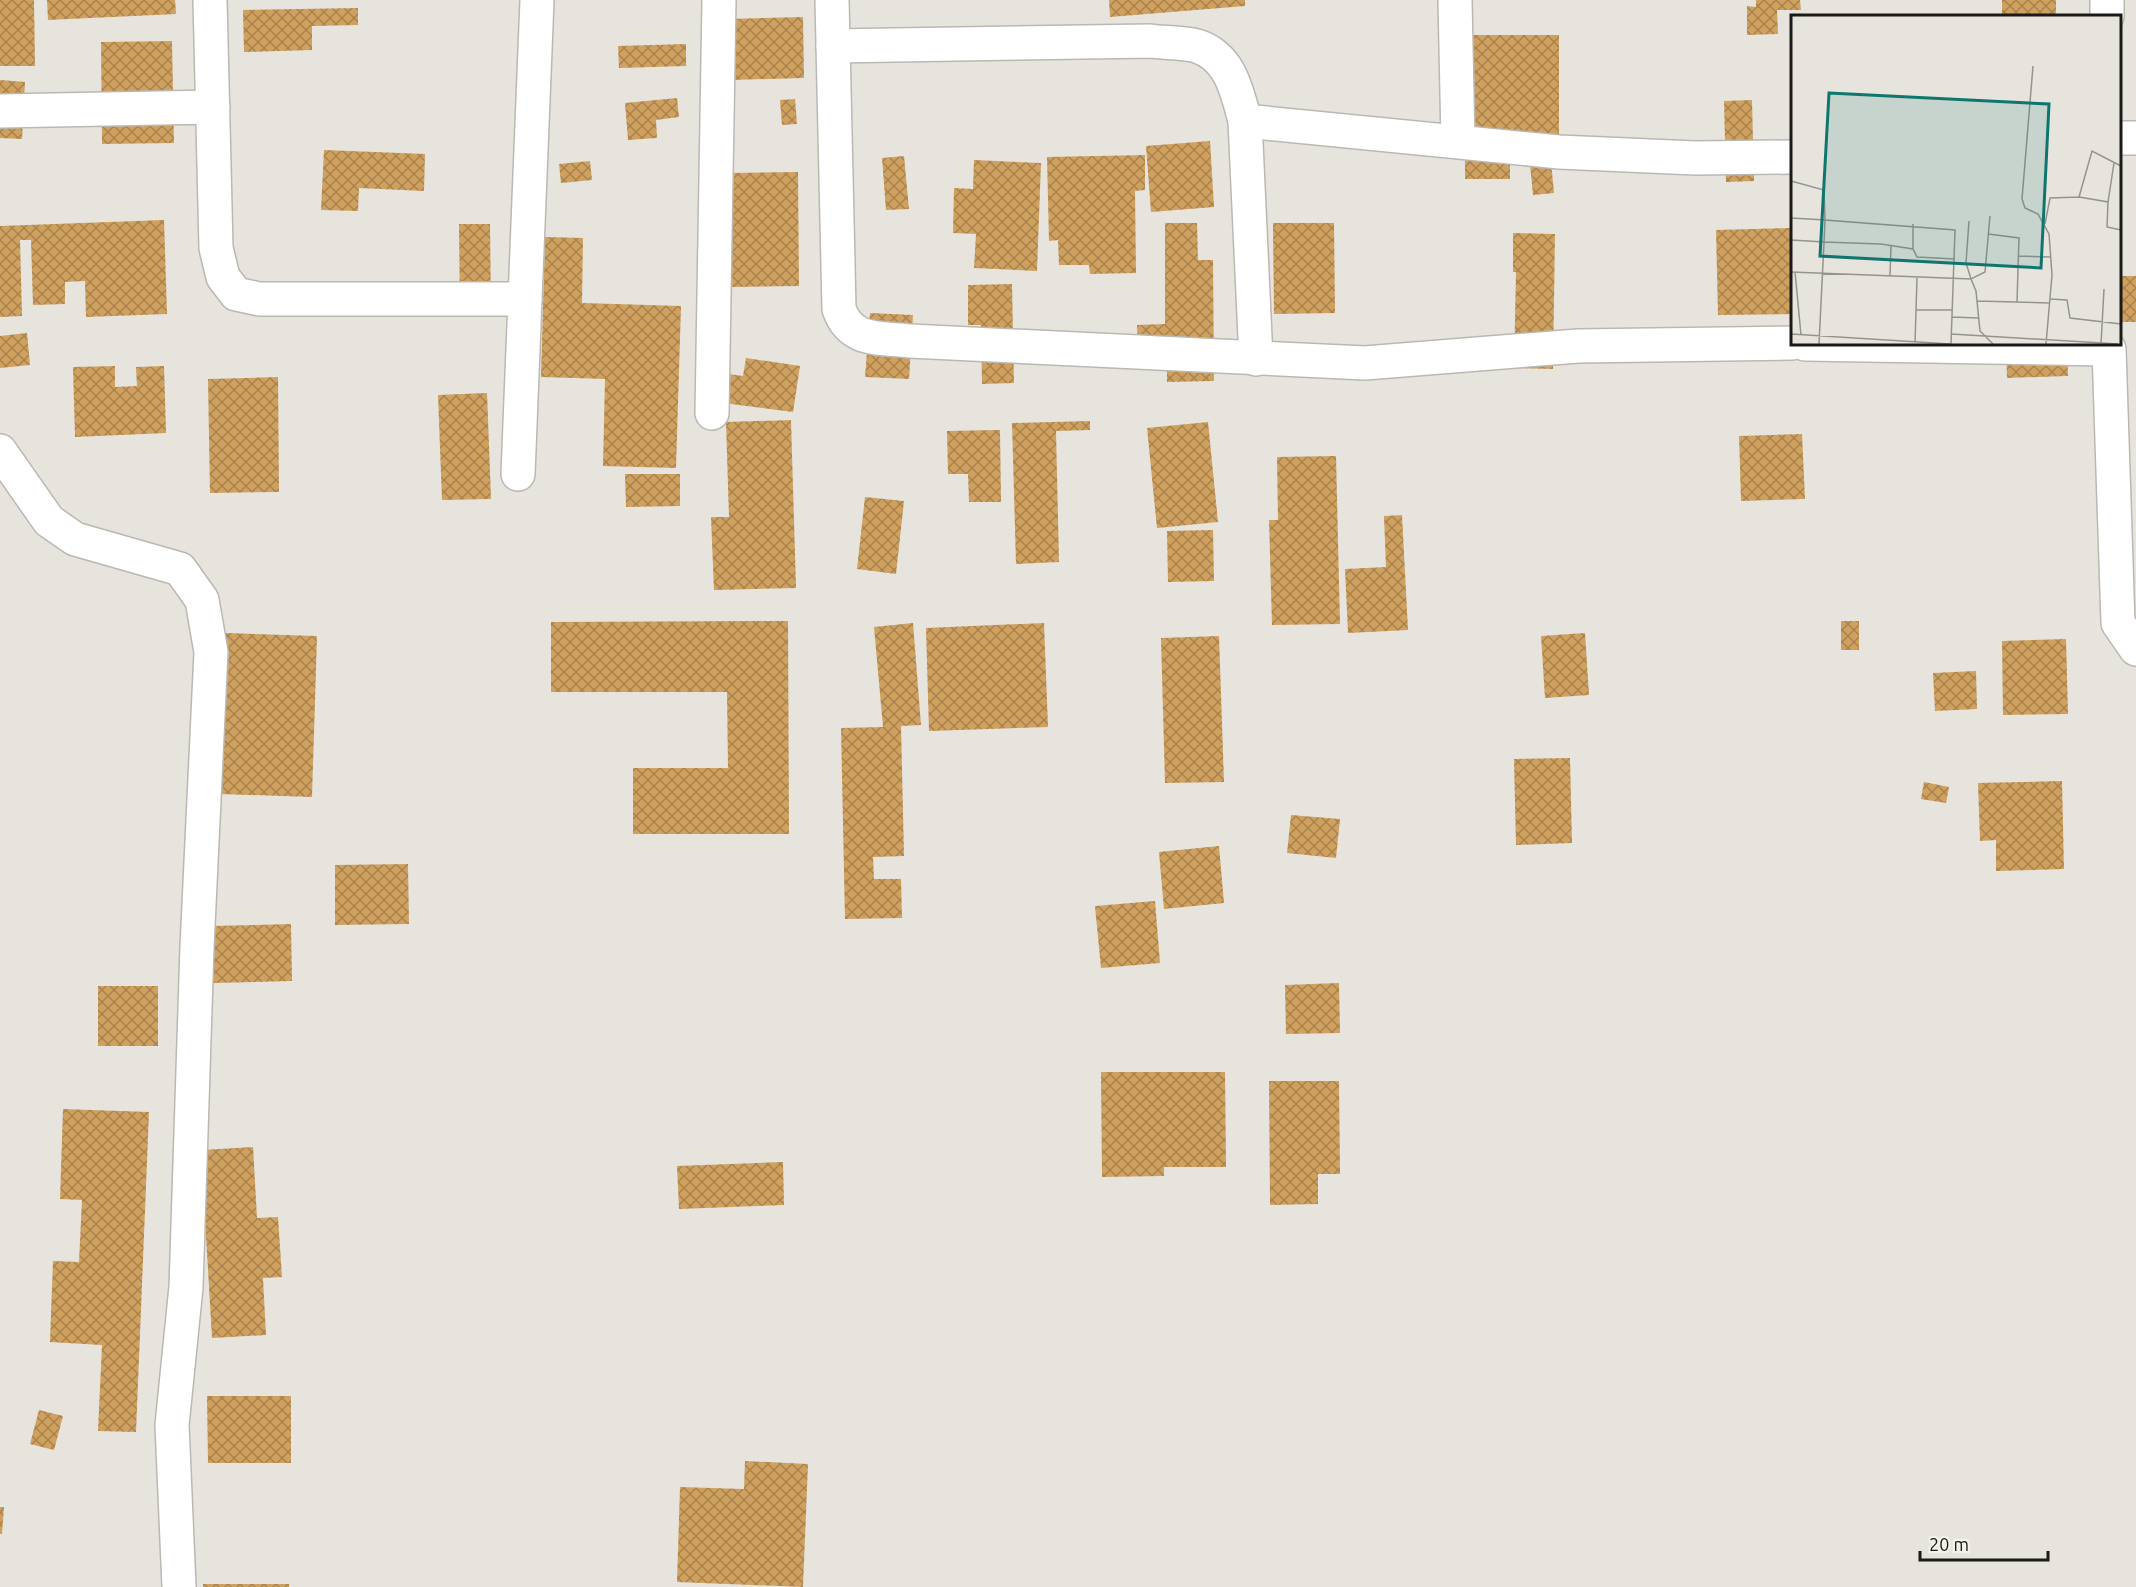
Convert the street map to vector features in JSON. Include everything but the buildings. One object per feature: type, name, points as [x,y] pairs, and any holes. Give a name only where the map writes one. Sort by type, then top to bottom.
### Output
[{"type":"street","points":[[210,0],[216,248],[224,277],[236,294],[259,299],[525,299]]},
{"type":"street","points":[[518,474],[537,0]]},
{"type":"street","points":[[712,412],[719,0]]},
{"type":"street","points":[[832,0],[839,309],[845,326],[861,335],[910,341],[1365,363],[1578,346],[1791,343]]},
{"type":"street","points":[[1455,0],[1458,141]]},
{"type":"street","points":[[833,46],[1150,41],[1198,46],[1216,58],[1232,75],[1245,121],[1256,359]]},
{"type":"street","points":[[0,111],[213,107]]},
{"type":"street","points":[[1245,121],[1559,152],[1695,158],[1791,157]]},
{"type":"street","points":[[1883,345],[2118,348],[2118,623],[2136,649]]},
{"type":"street","points":[[0,451],[49,521],[75,539],[180,570],[202,600],[211,652],[197,947],[186,1287],[172,1425],[179,1587]]}]
